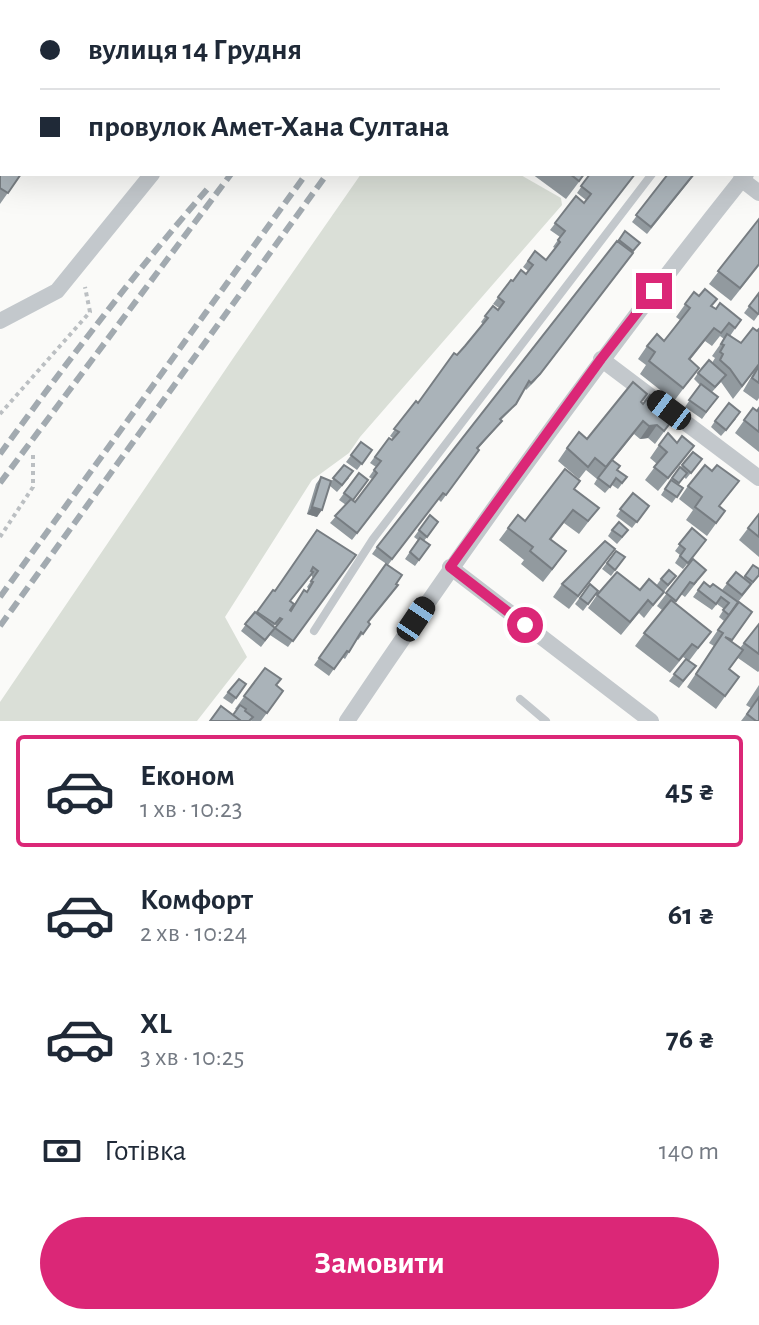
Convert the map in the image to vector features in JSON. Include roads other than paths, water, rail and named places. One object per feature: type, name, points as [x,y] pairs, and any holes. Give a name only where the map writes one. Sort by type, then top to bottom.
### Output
[{"type":"street","points":[[0,321],[57,291],[150,176]]},
{"type":"street","points":[[347,721],[450,567],[601,359],[744,177],[759,193]]},
{"type":"street","points":[[601,359],[759,478]]},
{"type":"street","points":[[450,567],[651,721]]},
{"type":"lane","points":[[314,631],[373,539],[650,176]]},
{"type":"lane","points":[[520,699],[546,721]]},
{"type":"railway","points":[[0,483],[230,176]]},
{"type":"railway","points":[[0,597],[305,176]]},
{"type":"railway","points":[[0,626],[326,176]]},
{"type":"railway","points":[[0,454],[102,318],[210,186]]}]
